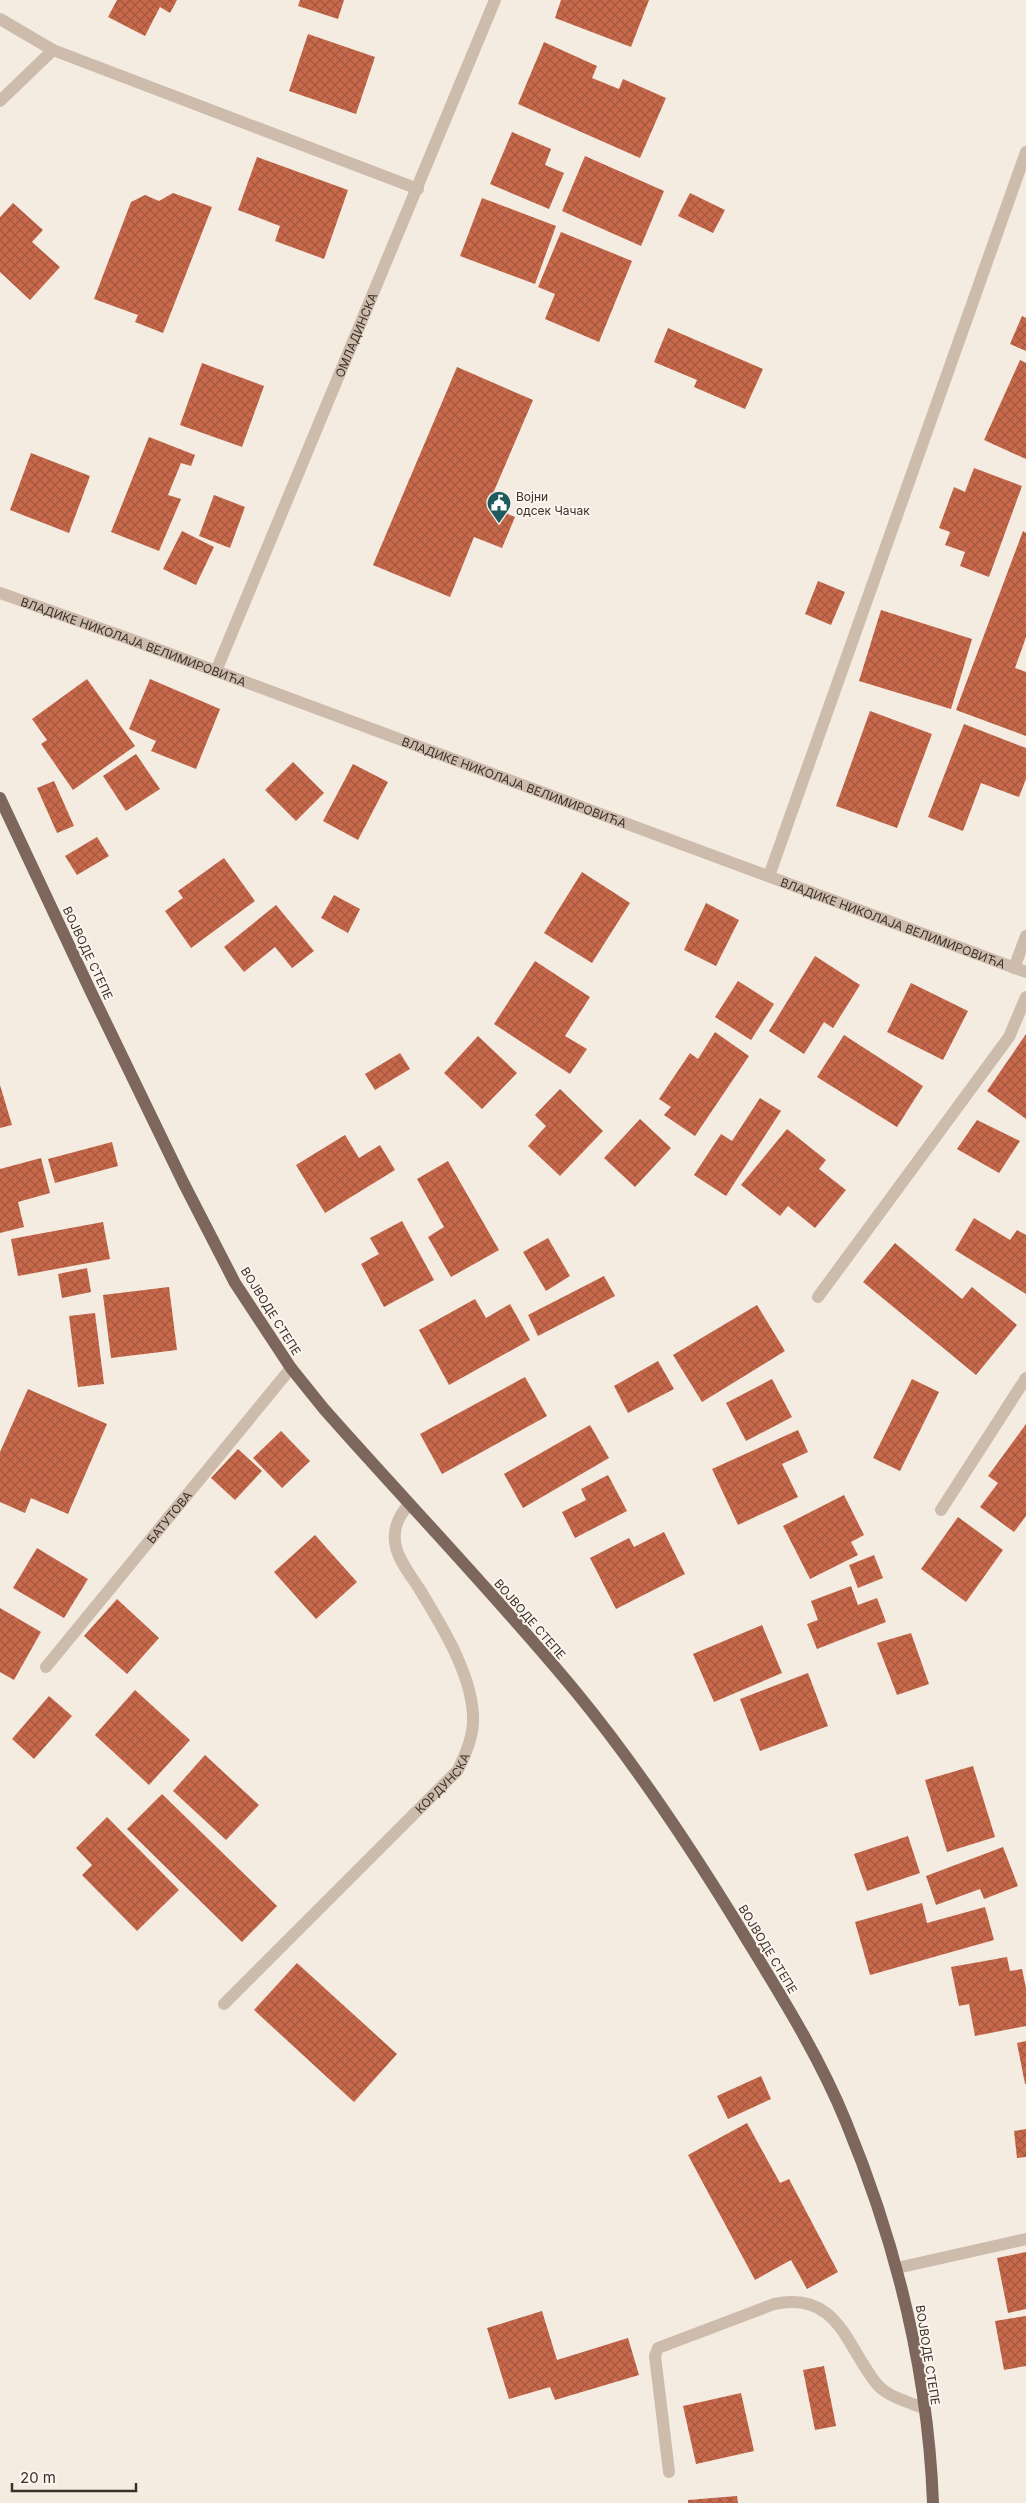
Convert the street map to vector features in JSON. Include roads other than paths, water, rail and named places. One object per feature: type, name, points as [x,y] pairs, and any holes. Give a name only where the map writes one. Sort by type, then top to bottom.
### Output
[{"type":"main road","name":"ВОЈВОДЕ СТЕПЕ","points":[[0,798],[183,1182],[235,1283],[291,1368],[409,1505],[512,1617],[578,1694],[640,1778],[704,1871],[766,1973],[823,2074],[846,2120],[872,2189],[897,2268],[912,2329],[933,2503]]},
{"type":"street","name":"ОМЛАДИНСКА","points":[[216,671],[495,0]]},
{"type":"street","points":[[0,19],[53,50],[418,189]]},
{"type":"street","points":[[0,100],[53,50]]},
{"type":"street","points":[[769,876],[1026,152]]},
{"type":"street","name":"ВЛАДИКЕ НИКОЛАЈА ВЕЛИМИРОВИЋА","points":[[0,593],[216,671],[1020,970]]},
{"type":"street","points":[[1020,970],[1026,936]]},
{"type":"street","points":[[818,1297],[1009,1038],[1026,997]]},
{"type":"street","name":"БАТУТОВА","points":[[46,1667],[291,1368]]},
{"type":"street","points":[[941,1510],[1026,1378]]},
{"type":"street","name":"КОРДУНСКА","points":[[224,2004],[458,1770],[465,1755],[473,1724],[469,1690],[440,1623],[396,1547],[396,1527],[400,1514],[409,1505]]},
{"type":"street","points":[[897,2268],[1026,2239]]},
{"type":"street","points":[[669,2472],[655,2356],[658,2348],[774,2304],[792,2300],[809,2303],[827,2313],[840,2326],[877,2384],[888,2394],[923,2408]]},
{"type":"place","name":"Војни одсек Чачак","points":[[499,524]]}]
